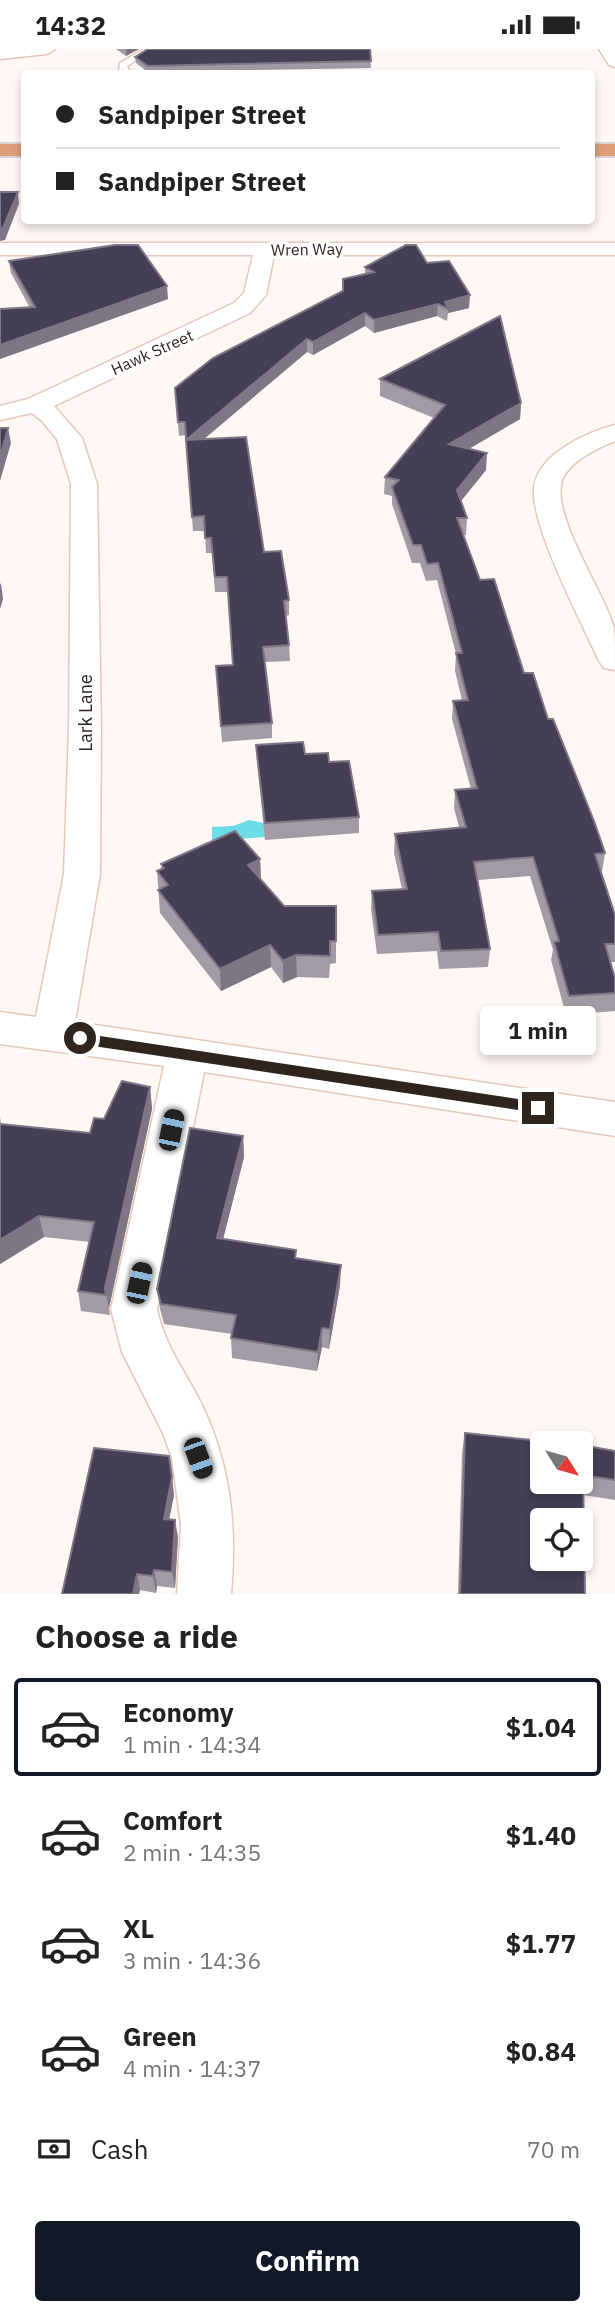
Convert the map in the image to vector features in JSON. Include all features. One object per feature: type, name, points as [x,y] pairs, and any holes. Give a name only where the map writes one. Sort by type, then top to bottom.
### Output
[{"type":"highway","points":[[0,131],[21,131]]},
{"type":"highway","points":[[595,131],[615,131]]},
{"type":"highway","points":[[0,150],[21,150]]},
{"type":"highway","points":[[595,150],[615,150]]},
{"type":"street","points":[[0,54],[47,49]]},
{"type":"street","points":[[607,49],[615,62]]},
{"type":"street","name":"Wren Way","points":[[0,249],[615,249]]},
{"type":"street","name":"Hawk Street","points":[[0,413],[36,405],[242,308],[255,295],[265,250]]},
{"type":"street","name":"Lark Lane","points":[[36,405],[51,416],[69,438],[84,484],[85,730],[82,874],[53,1035]]},
{"type":"street","points":[[615,433],[588,444],[566,459],[551,476],[547,490],[556,526],[615,661]]},
{"type":"street","points":[[0,1028],[187,1053],[615,1119]]},
{"type":"street","points":[[187,1053],[134,1308],[137,1333],[151,1364],[183,1419],[205,1478],[209,1554],[204,1594]]},
{"type":"lane","points":[[122,70],[123,65],[149,49]]},
{"type":"water","points":[[249,820],[264,823],[265,837],[212,841],[212,827],[233,826]]},
{"type":"building","points":[[148,49],[370,49],[371,61],[148,66],[135,57]]},
{"type":"building","points":[[0,192],[18,192],[3,228],[0,228]]},
{"type":"building","points":[[115,245],[138,245],[167,286],[0,345],[0,309],[35,307],[9,261]]},
{"type":"building","points":[[406,245],[416,245],[427,263],[449,261],[470,295],[445,302],[448,309],[438,304],[374,320],[365,313],[313,342],[307,339],[186,440],[185,422],[178,422],[175,388],[213,358],[343,291],[343,279],[374,272],[365,267]]},
{"type":"building","points":[[500,316],[521,403],[449,444],[487,453],[457,490],[467,518],[457,518],[480,580],[494,579],[524,673],[533,673],[548,719],[553,719],[605,853],[595,854],[615,915],[615,944],[605,944],[615,978],[615,993],[569,996],[554,942],[559,941],[533,857],[474,862],[490,949],[441,951],[438,932],[378,935],[372,891],[407,889],[395,834],[466,827],[455,790],[477,788],[453,701],[468,700],[456,653],[462,653],[438,563],[427,564],[421,545],[413,545],[392,487],[399,480],[385,477],[445,405],[380,379]]},
{"type":"building","points":[[0,428],[8,428],[0,458]]},
{"type":"building","points":[[246,437],[264,552],[281,551],[289,600],[284,601],[289,645],[263,647],[272,723],[221,726],[216,666],[233,665],[227,577],[215,577],[211,538],[205,538],[204,516],[192,517],[186,440]]},
{"type":"building","points":[[303,742],[305,754],[328,753],[329,762],[349,761],[359,817],[265,823],[256,745]]},
{"type":"building","points":[[235,831],[260,859],[248,865],[284,906],[336,906],[336,941],[330,941],[330,956],[296,955],[283,961],[270,945],[220,969],[158,890],[168,885],[157,871],[164,868],[161,864]]},
{"type":"building","points":[[122,1081],[150,1087],[105,1288],[106,1295],[78,1291],[94,1222],[39,1216],[0,1240],[0,1124],[90,1133],[94,1118],[104,1119]]},
{"type":"building","points":[[190,1128],[243,1136],[217,1238],[296,1250],[295,1258],[341,1265],[330,1329],[322,1328],[318,1352],[231,1338],[236,1315],[161,1304],[157,1289]]},
{"type":"building","points":[[465,1433],[530,1440],[530,1495],[583,1495],[584,1508],[530,1508],[530,1571],[585,1571],[585,1594],[460,1594]]},
{"type":"building","points":[[593,1447],[615,1451],[615,1480],[593,1477]]},
{"type":"building","points":[[94,1448],[169,1456],[172,1477],[164,1519],[175,1520],[172,1572],[154,1570],[153,1576],[137,1574],[133,1594],[62,1594]]},
{"type":"route","points":[[80,1038],[538,1108]]}]
